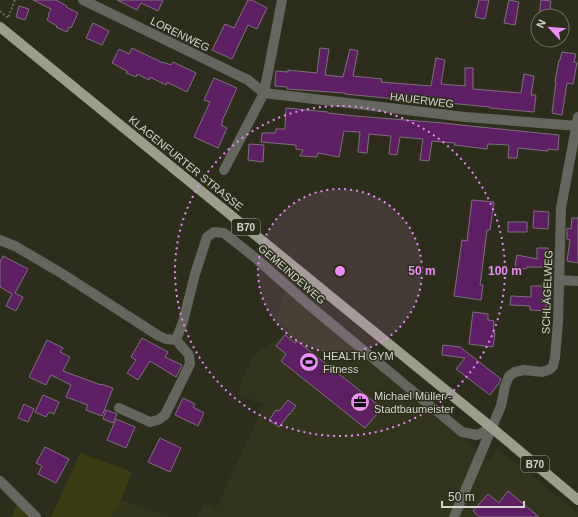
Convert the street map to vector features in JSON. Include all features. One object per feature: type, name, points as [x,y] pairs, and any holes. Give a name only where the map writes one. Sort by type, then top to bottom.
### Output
[{"type":"main road","name":"KLAGENFURTER STRASSE","points":[[0,27],[492,428],[578,500]]},
{"type":"street","name":"LORENWEG","points":[[83,0],[248,80],[264,94]]},
{"type":"street","points":[[224,170],[264,94],[282,0]]},
{"type":"street","name":"HAUERWEG","points":[[264,94],[465,117],[577,123]]},
{"type":"street","name":"SCHLÄGELWEG","points":[[492,428],[501,406],[505,386],[509,376],[515,372],[524,370],[542,372],[553,366],[558,322],[561,208],[577,123]]},
{"type":"street","name":"GEMEINDEWEG","points":[[176,340],[183,322],[194,274],[207,237],[214,232],[224,233],[253,256],[309,306],[462,432],[477,435],[492,428]]},
{"type":"street","points":[[0,240],[15,246],[61,273],[159,336],[166,339],[176,340],[189,355],[190,364],[165,416],[150,422],[119,408]]},
{"type":"street","points":[[559,280],[578,281]]},
{"type":"street","points":[[454,517],[492,428]]},
{"type":"street","points":[[0,481],[36,517]]},
{"type":"path","points":[[0,11],[8,18],[15,0]]},
{"type":"shaded area","points":[[285,289],[489,460],[498,448],[578,513],[578,517],[197,517],[205,502],[216,509],[264,404],[237,394],[252,356],[289,331],[276,319]]},
{"type":"shaded area","points":[[80,453],[132,472],[121,500],[112,517],[51,517]]},
{"type":"shaded area","points":[[121,500],[171,517],[112,517]]},
{"type":"shaded area","points":[[17,504],[28,517],[11,517]]},
{"type":"building","points":[[33,0],[56,0],[78,13],[71,28],[69,27],[67,32],[56,27],[57,26],[47,20],[51,9]]},
{"type":"building","points":[[117,0],[163,0],[158,11],[141,3],[137,10]]},
{"type":"building","points":[[248,0],[252,0],[267,8],[257,29],[248,25],[232,59],[212,50],[225,24],[234,28]]},
{"type":"building","points":[[479,0],[489,0],[485,19],[475,17]]},
{"type":"building","points":[[509,0],[519,2],[515,25],[504,23]]},
{"type":"building","points":[[541,0],[551,1],[550,8],[540,8]]},
{"type":"building","points":[[19,6],[29,9],[25,20],[16,17]]},
{"type":"building","points":[[93,23],[109,31],[102,45],[86,38]]},
{"type":"building","points":[[132,48],[163,63],[171,65],[173,62],[196,73],[187,92],[167,82],[166,85],[150,77],[149,80],[137,74],[136,77],[126,73],[127,71],[112,63],[119,49],[129,54]]},
{"type":"building","points":[[320,48],[329,49],[325,75],[343,77],[350,49],[358,51],[353,76],[382,79],[381,82],[431,86],[436,58],[445,60],[441,84],[465,86],[465,68],[473,68],[473,89],[521,93],[524,74],[534,76],[531,95],[536,95],[534,112],[345,93],[287,89],[287,87],[275,86],[276,71],[288,72],[288,70],[317,73]]},
{"type":"building","points":[[562,52],[576,54],[574,62],[577,63],[573,84],[567,83],[562,115],[552,113],[555,82]]},
{"type":"building","points":[[214,78],[237,88],[222,121],[221,125],[227,128],[218,148],[194,137],[210,102],[204,100]]},
{"type":"building","points":[[286,108],[559,135],[558,150],[548,149],[548,151],[518,148],[517,158],[508,158],[509,145],[488,144],[487,149],[454,145],[455,143],[432,141],[429,161],[420,160],[423,139],[400,137],[397,155],[389,154],[391,136],[369,134],[367,153],[358,152],[360,132],[344,131],[339,157],[318,153],[317,157],[300,156],[303,150],[296,149],[296,145],[261,142],[262,133],[275,133],[276,129],[285,129]]},
{"type":"building","points":[[249,144],[264,145],[263,162],[248,160]]},
{"type":"building","points":[[472,200],[494,202],[490,230],[487,230],[480,285],[483,285],[481,300],[454,296],[462,240],[467,241]]},
{"type":"building","points":[[534,211],[549,212],[548,229],[533,228]]},
{"type":"building","points":[[572,218],[578,218],[578,263],[567,261],[570,240],[567,239],[567,228],[571,229]]},
{"type":"building","points":[[508,222],[527,222],[527,232],[508,232]]},
{"type":"building","points":[[537,248],[548,248],[548,260],[553,261],[553,267],[527,267],[526,269],[515,267],[517,255],[537,259]]},
{"type":"building","points":[[3,256],[28,269],[15,293],[23,297],[16,311],[6,306],[12,294],[0,287],[0,262]]},
{"type":"building","points":[[531,286],[547,286],[546,311],[530,310],[530,306],[510,305],[511,296],[531,297]]},
{"type":"building","points":[[473,312],[488,314],[488,320],[494,321],[493,333],[495,333],[493,347],[469,344]]},
{"type":"building","points":[[285,335],[295,343],[297,341],[382,408],[365,428],[281,361],[286,354],[276,346]]},
{"type":"building","points":[[142,338],[168,352],[165,357],[182,365],[176,377],[150,361],[138,380],[127,373],[136,360],[131,357]]},
{"type":"building","points":[[47,340],[63,348],[60,352],[70,357],[63,371],[113,388],[102,416],[86,410],[88,405],[66,397],[71,385],[51,375],[46,385],[29,377]]},
{"type":"building","points":[[443,345],[460,347],[501,379],[490,395],[456,369],[465,358],[442,355]]},
{"type":"building","points":[[43,395],[59,402],[54,414],[49,412],[46,417],[35,412]]},
{"type":"building","points":[[183,398],[195,404],[193,407],[204,413],[198,426],[175,415]]},
{"type":"building","points":[[288,400],[296,406],[279,427],[269,420],[276,410],[279,411]]},
{"type":"building","points":[[24,404],[34,409],[28,422],[18,418]]},
{"type":"building","points":[[106,410],[117,414],[113,423],[103,419]]},
{"type":"building","points":[[116,419],[135,427],[126,448],[107,440]]},
{"type":"building","points":[[160,438],[181,448],[170,472],[148,462]]},
{"type":"building","points":[[45,447],[69,459],[56,483],[38,474],[42,466],[36,463]]},
{"type":"building","points":[[508,491],[539,517],[480,517],[473,511],[488,494],[499,503]]},
{"type":"place","name":"HEALTH GYM Fitness","points":[[309,362]]},
{"type":"place","name":"Michael Müller - Stadtbaumeister","points":[[360,402]]}]
